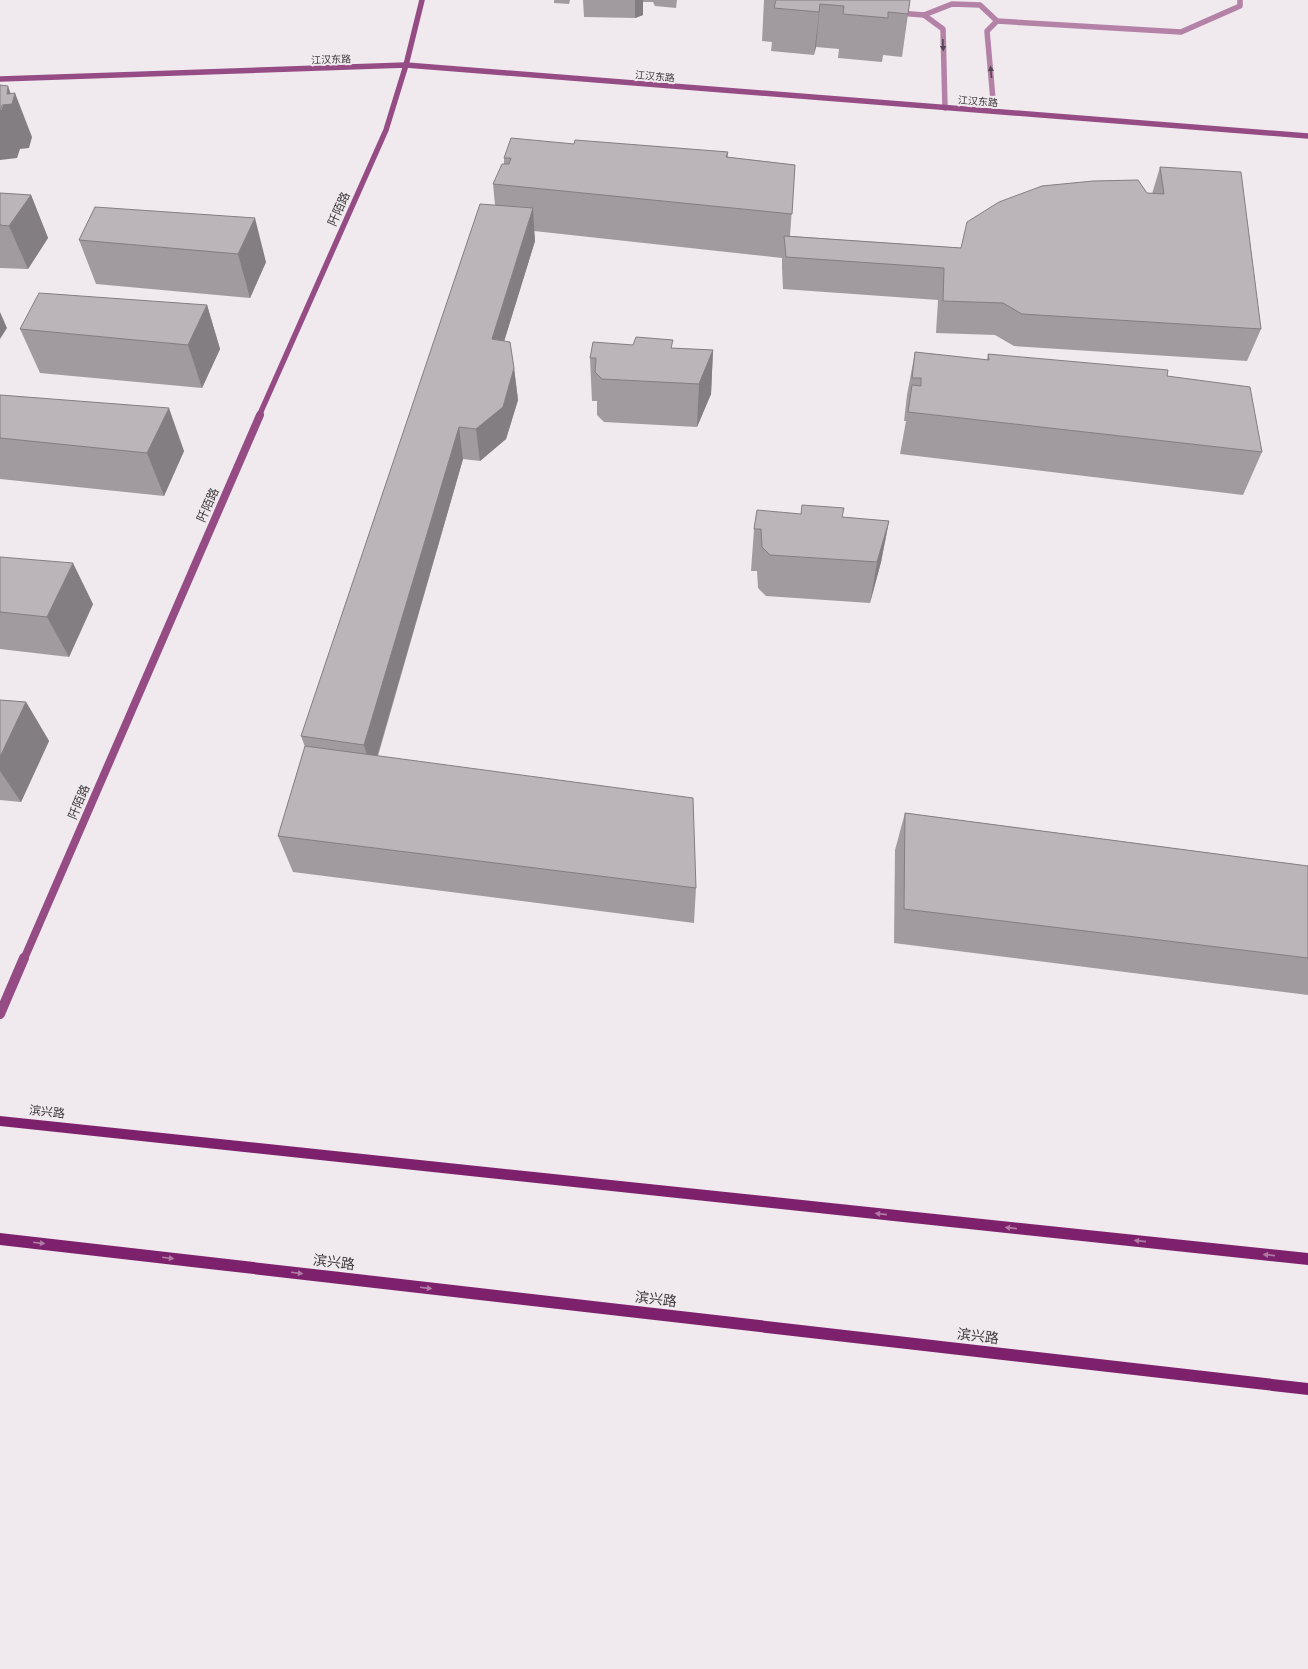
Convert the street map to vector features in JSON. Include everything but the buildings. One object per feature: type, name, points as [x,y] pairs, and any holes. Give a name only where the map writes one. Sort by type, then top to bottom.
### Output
[{"type":"main road","name":"滨兴路","points":[[0,1122],[1308,1259]]},
{"type":"main road","name":"滨兴路","points":[[0,1239],[1308,1389]]},
{"type":"street","name":"阡陌路","points":[[0,1014],[219,506],[386,130],[406,65],[422,0]]},
{"type":"street","points":[[893,12],[924,15],[952,4],[980,5],[997,21],[1181,32],[1240,6],[1240,0]]},
{"type":"street","points":[[924,15],[943,30],[945,108]]},
{"type":"street","points":[[994,111],[987,31],[997,21]]},
{"type":"street","name":"江汉东路","points":[[0,79],[406,65],[1308,136]]}]
